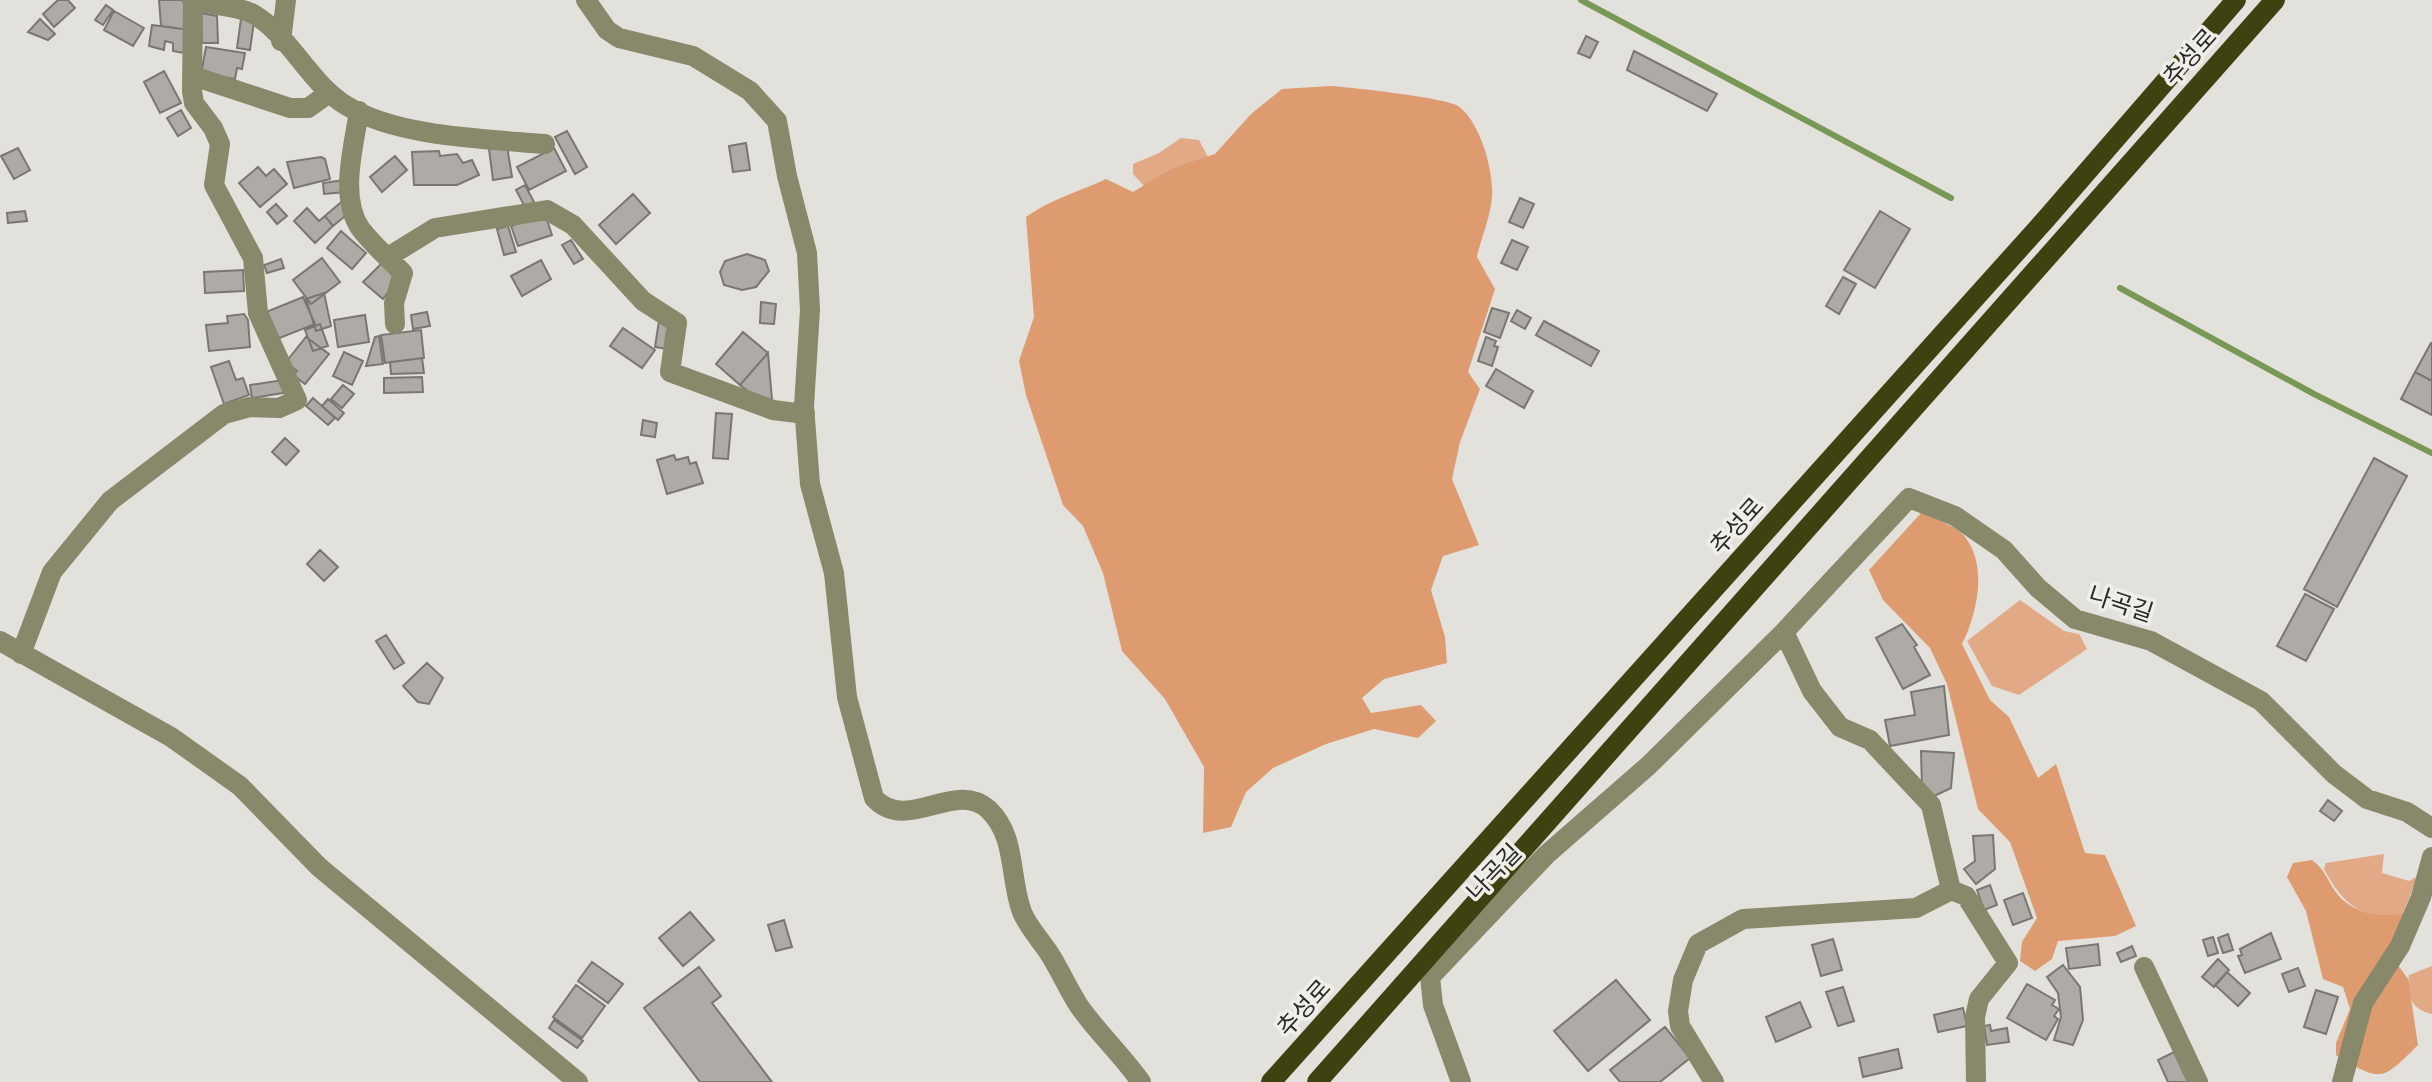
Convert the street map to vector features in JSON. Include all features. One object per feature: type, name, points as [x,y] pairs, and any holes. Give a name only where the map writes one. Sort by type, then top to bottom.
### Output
[{"type":"main road","name":"추성로","points":[[1271,1082],[2036,231],[2236,0]]},
{"type":"main road","name":"추성로","points":[[1317,1082],[2275,0]]},
{"type":"street","points":[[21,654],[52,572],[110,501],[224,414],[250,407],[279,408],[297,400],[258,313],[253,258],[214,185],[220,144],[213,128],[194,103],[194,0],[250,13],[329,93],[359,111],[443,133],[545,144]]},
{"type":"street","points":[[281,41],[286,0]]},
{"type":"street","points":[[586,0],[607,30],[619,38],[673,49],[701,60],[750,91],[777,121],[787,176],[807,253],[810,310],[805,414],[810,484],[834,573],[847,697],[874,798],[893,810],[922,810],[960,799],[990,810],[1006,833],[1018,899],[1027,922],[1050,954],[1079,1005],[1141,1082]]},
{"type":"street","points":[[193,76],[290,108],[308,108],[329,93]]},
{"type":"street","points":[[359,111],[350,180],[353,210],[361,228],[403,273],[394,303],[395,324]]},
{"type":"street","points":[[388,257],[435,228],[547,210],[573,225],[643,301],[677,323],[670,372],[773,410],[805,414]]},
{"type":"street","name":"나곡길","points":[[1461,1082],[1433,1005],[1430,977],[1546,855],[1648,766],[1784,632],[1909,498],[1955,516],[2004,550],[2038,588],[2075,619],[2151,641],[2261,701],[2334,774],[2367,799],[2407,812],[2432,828]]},
{"type":"street","points":[[1784,632],[1812,691],[1840,727],[1870,740],[1931,805],[1951,890]]},
{"type":"street","points":[[0,641],[171,737],[240,786],[319,867],[578,1082]]},
{"type":"street","points":[[2342,1082],[2363,1003],[2400,946],[2421,897],[2432,857]]},
{"type":"street","points":[[1714,1082],[1680,1026],[1678,1011],[1683,980],[1698,944],[1743,919],[1916,908],[1951,890],[1966,896],[2008,963],[1979,999],[1975,1017],[1976,1082]]},
{"type":"street","points":[[2144,967],[2198,1082]]},
{"type":"shaded area","points":[[1330,86],[1418,96],[1458,106],[1473,123],[1484,147],[1491,174],[1492,196],[1477,257],[1495,289],[1468,372],[1480,389],[1460,442],[1452,479],[1479,545],[1443,556],[1431,590],[1445,637],[1447,663],[1384,679],[1362,698],[1371,713],[1421,705],[1436,721],[1418,738],[1374,729],[1326,744],[1273,768],[1246,792],[1231,827],[1203,833],[1204,767],[1165,699],[1122,651],[1103,573],[1083,526],[1063,505],[1026,395],[1019,361],[1034,317],[1026,217],[1055,200],[1106,179],[1133,192],[1172,168],[1215,154],[1251,114],[1282,89]]},
{"type":"shaded area","points":[[1181,138],[1199,140],[1208,157],[1172,168],[1144,186],[1133,174],[1133,164],[1159,153]]},
{"type":"shaded area","points":[[1921,513],[1956,529],[1972,549],[1978,590],[1972,619],[1962,644],[1990,700],[2009,717],[2038,778],[2056,764],[2085,853],[2105,855],[2136,926],[2115,936],[2058,941],[2052,959],[2035,971],[2020,961],[2022,942],[2037,918],[2010,842],[1978,809],[1947,684],[1930,648],[1883,600],[1869,570]]},
{"type":"shaded area","points":[[2020,600],[2064,631],[2079,634],[2087,649],[2019,695],[1992,686],[1967,641]]},
{"type":"shaded area","points":[[2384,854],[2382,873],[2409,881],[2418,876],[2403,913],[2376,915],[2355,908],[2339,892],[2324,869],[2326,863]]},
{"type":"shaded area","points":[[2312,860],[2321,868],[2338,895],[2352,907],[2376,915],[2403,913],[2407,946],[2398,965],[2408,979],[2418,1045],[2388,1072],[2372,1073],[2336,1055],[2336,1043],[2350,1009],[2343,987],[2323,979],[2306,911],[2287,877],[2293,863]]},
{"type":"shaded area","points":[[2432,966],[2432,1014],[2415,1005],[2409,995],[2408,982],[2409,975]]},
{"type":"building","points":[[58,0],[68,0],[75,8],[54,27],[43,14]]},
{"type":"building","points":[[159,0],[183,0],[190,30],[161,26]]},
{"type":"building","points":[[106,5],[113,10],[103,25],[95,20]]},
{"type":"building","points":[[114,11],[144,28],[133,46],[104,30]]},
{"type":"building","points":[[201,13],[217,16],[218,43],[202,43]]},
{"type":"building","points":[[40,19],[55,34],[48,40],[28,32]]},
{"type":"building","points":[[241,19],[254,21],[250,50],[237,48]]},
{"type":"building","points":[[152,25],[190,30],[189,54],[173,51],[173,43],[165,41],[164,50],[149,46]]},
{"type":"building","points":[[1586,36],[1598,42],[1590,58],[1578,53]]},
{"type":"building","points":[[206,47],[245,53],[242,69],[237,68],[235,79],[201,74]]},
{"type":"building","points":[[1634,51],[1717,94],[1707,111],[1627,70]]},
{"type":"building","points":[[164,71],[181,103],[160,113],[144,82]]},
{"type":"building","points":[[181,110],[191,128],[178,136],[167,118]]},
{"type":"building","points":[[567,131],[587,167],[575,174],[555,137]]},
{"type":"building","points":[[746,143],[750,170],[733,172],[729,146]]},
{"type":"building","points":[[507,146],[512,177],[493,180],[489,149]]},
{"type":"building","points":[[18,148],[30,170],[14,179],[1,156]]},
{"type":"building","points":[[554,148],[566,171],[529,190],[517,167]]},
{"type":"building","points":[[439,151],[440,156],[457,154],[463,163],[472,160],[479,175],[457,185],[414,185],[412,152]]},
{"type":"building","points":[[395,156],[407,170],[382,192],[370,177]]},
{"type":"building","points":[[325,159],[330,179],[294,188],[287,162]]},
{"type":"building","points":[[258,167],[266,176],[274,169],[287,184],[260,207],[239,183]]},
{"type":"building","points":[[344,180],[346,192],[324,194],[323,183]]},
{"type":"building","points":[[525,185],[534,202],[525,207],[516,190]]},
{"type":"building","points":[[633,194],[650,213],[616,244],[599,225]]},
{"type":"building","points":[[346,198],[350,212],[333,226],[325,216]]},
{"type":"building","points":[[1520,198],[1534,204],[1523,228],[1509,222]]},
{"type":"building","points":[[276,204],[287,216],[277,224],[267,212]]},
{"type":"building","points":[[307,208],[319,221],[325,216],[333,226],[315,243],[294,221]]},
{"type":"building","points":[[25,211],[27,221],[8,223],[7,213]]},
{"type":"building","points":[[1880,211],[1910,229],[1875,288],[1844,270]]},
{"type":"building","points":[[545,214],[552,235],[518,246],[511,226]]},
{"type":"building","points":[[508,226],[516,252],[504,255],[497,229]]},
{"type":"building","points":[[341,231],[366,253],[352,269],[327,248]]},
{"type":"building","points":[[571,240],[583,259],[574,264],[562,245]]},
{"type":"building","points":[[1512,240],[1528,247],[1517,270],[1501,263]]},
{"type":"building","points":[[747,254],[765,260],[769,271],[756,287],[742,290],[724,285],[720,272],[725,261]]},
{"type":"building","points":[[322,258],[340,282],[311,304],[293,280]]},
{"type":"building","points":[[281,259],[284,268],[267,273],[264,265]]},
{"type":"building","points":[[541,260],[551,279],[522,296],[511,276]]},
{"type":"building","points":[[382,263],[397,280],[383,299],[363,282]]},
{"type":"building","points":[[243,270],[244,291],[205,293],[204,272]]},
{"type":"building","points":[[1843,277],[1856,284],[1839,314],[1826,306]]},
{"type":"building","points":[[324,293],[331,326],[316,331],[306,299]]},
{"type":"building","points":[[303,297],[315,324],[277,339],[266,312]]},
{"type":"building","points":[[761,302],[776,304],[774,324],[760,323]]},
{"type":"building","points":[[1492,308],[1509,313],[1500,338],[1484,332]]},
{"type":"building","points":[[1517,310],[1531,318],[1525,329],[1511,321]]},
{"type":"building","points":[[427,312],[430,326],[413,329],[411,315]]},
{"type":"building","points":[[244,314],[248,320],[250,347],[209,351],[206,325],[228,323],[227,316]]},
{"type":"building","points":[[365,315],[369,342],[338,347],[334,320]]},
{"type":"building","points":[[659,321],[672,323],[667,349],[655,347]]},
{"type":"building","points":[[1544,321],[1599,351],[1591,366],[1536,335]]},
{"type":"building","points":[[320,324],[328,346],[313,351],[305,330]]},
{"type":"building","points":[[623,328],[655,350],[642,368],[610,346]]},
{"type":"building","points":[[421,330],[424,358],[385,363],[381,335]]},
{"type":"building","points":[[743,332],[768,353],[740,385],[716,364]]},
{"type":"building","points":[[379,336],[383,364],[366,366],[375,337]]},
{"type":"building","points":[[306,337],[329,354],[305,384],[293,375],[297,371],[286,362]]},
{"type":"building","points":[[1486,337],[1496,341],[1494,346],[1498,347],[1492,366],[1478,361]]},
{"type":"building","points":[[2432,344],[2432,381],[2415,372]]},
{"type":"building","points":[[344,352],[363,361],[352,385],[333,376]]},
{"type":"building","points":[[768,353],[772,400],[755,397],[740,385]]},
{"type":"building","points":[[422,358],[424,373],[391,374],[390,362]]},
{"type":"building","points":[[229,361],[236,380],[243,378],[249,395],[224,404],[211,367]]},
{"type":"building","points":[[1496,369],[1533,391],[1524,408],[1486,386]]},
{"type":"building","points":[[2415,372],[2432,381],[2432,415],[2401,399]]},
{"type":"building","points":[[422,377],[423,392],[384,393],[384,378]]},
{"type":"building","points":[[283,380],[289,392],[252,398],[250,385]]},
{"type":"building","points":[[343,385],[354,394],[342,408],[331,399]]},
{"type":"building","points":[[313,398],[335,418],[328,425],[306,406]]},
{"type":"building","points":[[328,399],[344,413],[338,420],[322,406]]},
{"type":"building","points":[[716,413],[732,414],[728,459],[713,458]]},
{"type":"building","points":[[643,420],[657,423],[655,437],[641,435]]},
{"type":"building","points":[[285,438],[299,451],[286,465],[272,452]]},
{"type":"building","points":[[674,455],[676,460],[688,457],[690,464],[696,462],[703,483],[667,494],[657,460]]},
{"type":"building","points":[[2374,458],[2407,476],[2337,607],[2304,589]]},
{"type":"building","points":[[320,550],[338,567],[324,581],[307,564]]},
{"type":"building","points":[[2305,594],[2334,609],[2306,661],[2277,646]]},
{"type":"building","points":[[1902,624],[1917,645],[1914,647],[1930,675],[1903,689],[1876,638]]},
{"type":"building","points":[[386,635],[404,663],[394,669],[376,641]]},
{"type":"building","points":[[427,663],[443,678],[429,704],[418,702],[403,686]]},
{"type":"building","points":[[1944,686],[1949,735],[1890,746],[1885,720],[1915,715],[1911,692]]},
{"type":"building","points":[[1921,751],[1954,753],[1951,788],[1934,796],[1922,788]]},
{"type":"building","points":[[2328,800],[2342,811],[2334,821],[2320,811]]},
{"type":"building","points":[[1993,835],[1995,869],[1976,884],[1964,869],[1975,861],[1973,836]]},
{"type":"building","points":[[1990,885],[1997,905],[1984,910],[1977,890]]},
{"type":"building","points":[[2023,893],[2032,918],[2013,925],[2004,900]]},
{"type":"building","points":[[690,912],[714,940],[683,966],[659,938]]},
{"type":"building","points":[[784,920],[792,947],[776,951],[768,925]]},
{"type":"building","points":[[2271,933],[2281,959],[2245,973],[2238,956],[2242,955],[2240,949]]},
{"type":"building","points":[[2228,934],[2233,950],[2223,953],[2218,938]]},
{"type":"building","points":[[2213,937],[2218,953],[2208,956],[2203,940]]},
{"type":"building","points":[[1833,939],[1842,970],[1821,976],[1812,945]]},
{"type":"building","points":[[2098,944],[2100,965],[2069,969],[2066,948]]},
{"type":"building","points":[[2132,946],[2136,956],[2121,962],[2117,953]]},
{"type":"building","points":[[2218,959],[2229,970],[2214,987],[2202,977]]},
{"type":"building","points":[[592,962],[623,984],[608,1003],[578,981]]},
{"type":"building","points":[[2063,965],[2080,987],[2083,1020],[2073,1045],[2054,1040],[2061,1017],[2058,993],[2047,977]]},
{"type":"building","points":[[699,967],[721,996],[712,1003],[772,1082],[700,1082],[644,1008]]},
{"type":"building","points":[[2298,968],[2305,986],[2289,992],[2282,974]]},
{"type":"building","points":[[2227,972],[2250,993],[2238,1006],[2215,985]]},
{"type":"building","points":[[1616,980],[1650,1020],[1588,1071],[1554,1031]]},
{"type":"building","points":[[2027,984],[2055,1000],[2052,1005],[2059,1009],[2054,1016],[2058,1019],[2046,1040],[2007,1018]]},
{"type":"building","points":[[576,985],[605,1006],[582,1038],[553,1017]]},
{"type":"building","points":[[1843,987],[1854,1021],[1838,1026],[1826,992]]},
{"type":"building","points":[[2316,990],[2338,997],[2326,1034],[2304,1027]]},
{"type":"building","points":[[1800,1002],[1811,1027],[1776,1042],[1766,1017]]},
{"type":"building","points":[[1963,1008],[1967,1026],[1938,1032],[1934,1015]]},
{"type":"building","points":[[554,1020],[583,1041],[577,1048],[549,1028]]},
{"type":"building","points":[[1990,1025],[1991,1031],[2007,1028],[2009,1042],[1987,1045],[1984,1026]]},
{"type":"building","points":[[1665,1027],[1690,1058],[1660,1082],[1620,1082],[1610,1070]]},
{"type":"building","points":[[1898,1049],[1902,1068],[1863,1077],[1859,1058]]},
{"type":"building","points":[[2174,1052],[2188,1082],[2168,1082],[2158,1060]]},
{"type":"waterway","points":[[1581,0],[1951,198]]},
{"type":"waterway","points":[[2120,288],[2314,394],[2432,453]]}]
